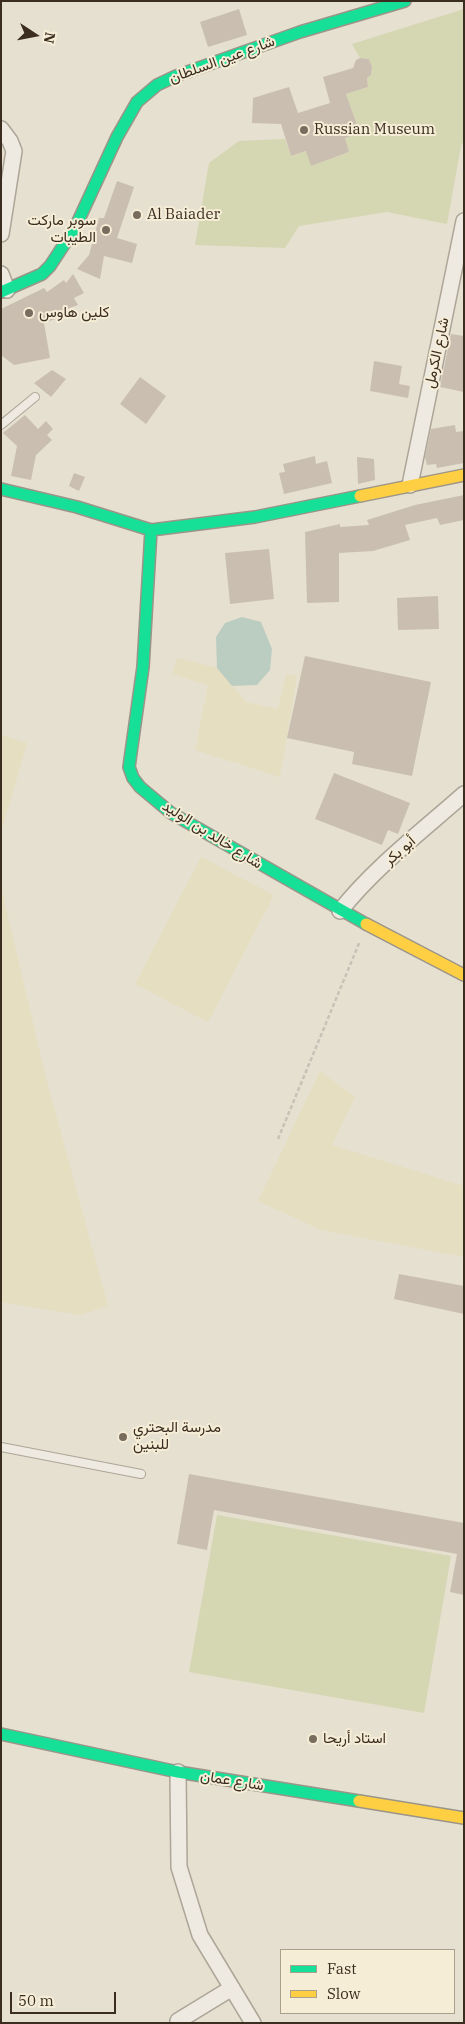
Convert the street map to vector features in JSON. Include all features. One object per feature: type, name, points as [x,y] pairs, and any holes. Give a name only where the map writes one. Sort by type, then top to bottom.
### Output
[{"type":"street","name":"شارع عين السلطان","points":[[4,291],[42,274],[50,266],[75,228],[116,137],[137,102],[157,85],[176,76],[300,32],[405,1]]},
{"type":"street","points":[[1,129],[10,141],[14,151],[1,234]]},
{"type":"street","name":"شارع الكرمل","points":[[410,485],[463,224]]},
{"type":"street","points":[[1,274],[4,291]]},
{"type":"street","points":[[1,489],[77,507],[151,530],[255,517],[464,475]]},
{"type":"street","name":"شارع خالد بن الوليد","points":[[151,530],[143,667],[129,767],[133,778],[140,787],[171,813],[366,926],[464,976]]},
{"type":"street","name":"أبو بكر","points":[[340,911],[356,892],[391,858],[464,794]]},
{"type":"street","name":"شارع عمان","points":[[1,1734],[178,1772],[464,1818]]},
{"type":"street","points":[[178,1772],[180,1867],[200,1935],[253,2023]]},
{"type":"street","points":[[179,2023],[178,2021],[232,1988]]},
{"type":"lane","points":[[1,425],[35,397]]},
{"type":"lane","points":[[1,1448],[141,1474]]},
{"type":"path","points":[[278,1139],[366,926]]},
{"type":"shaded area","points":[[242,617],[261,622],[272,649],[270,670],[257,685],[232,686],[217,668],[216,637],[225,623]]},
{"type":"shaded area","points":[[177,658],[217,668],[246,702],[278,709],[286,674],[297,676],[280,777],[195,750],[208,685],[172,674]]},
{"type":"shaded area","points":[[1,735],[27,743],[1,833]]},
{"type":"shaded area","points":[[201,857],[274,895],[208,1022],[135,984]]},
{"type":"shaded area","points":[[1,886],[45,1074],[108,1306],[80,1315],[1,1302]]},
{"type":"shaded area","points":[[320,1071],[355,1097],[332,1145],[464,1186],[464,1257],[321,1230],[258,1201]]},
{"type":"green space","points":[[464,9],[464,140],[461,146],[447,224],[387,212],[299,226],[285,248],[195,245],[209,163],[239,141],[285,139],[291,156],[307,151],[311,166],[349,152],[345,138],[360,133],[346,94],[368,87],[367,78],[371,75],[372,67],[369,59],[360,58],[352,44]]},
{"type":"green space","points":[[217,1515],[451,1556],[424,1713],[189,1672]]},
{"type":"building","points":[[239,9],[247,35],[208,47],[200,22]]},
{"type":"building","points":[[360,58],[369,59],[372,67],[371,75],[367,78],[368,87],[346,94],[360,133],[345,138],[349,152],[311,166],[306,151],[291,156],[281,124],[252,123],[253,98],[289,87],[298,113],[330,103],[323,77],[353,68],[356,60]]},
{"type":"building","points":[[117,181],[134,187],[117,238],[137,244],[132,263],[104,256],[100,279],[77,269],[89,255],[99,218],[104,218]]},
{"type":"building","points":[[73,274],[84,293],[74,298],[78,305],[59,312],[61,317],[44,323],[50,358],[14,365],[1,355],[1,309],[44,288],[47,292],[64,280],[66,283]]},
{"type":"building","points":[[451,334],[464,336],[464,392],[440,387]]},
{"type":"building","points":[[374,361],[402,366],[399,384],[410,386],[408,398],[370,391]]},
{"type":"building","points":[[52,370],[66,379],[51,397],[34,383]]},
{"type":"building","points":[[140,377],[166,396],[146,424],[120,404]]},
{"type":"building","points":[[25,415],[38,429],[46,421],[53,429],[47,435],[52,440],[36,455],[31,480],[11,476],[17,446],[3,433]]},
{"type":"building","points":[[455,425],[456,432],[464,431],[464,463],[437,468],[436,464],[427,465],[425,457],[431,429]]},
{"type":"building","points":[[315,456],[316,464],[327,461],[332,483],[284,494],[279,473],[285,472],[283,464]]},
{"type":"building","points":[[357,457],[374,459],[375,480],[358,484]]},
{"type":"building","points":[[74,473],[85,477],[79,491],[69,486]]},
{"type":"building","points":[[464,495],[464,520],[440,525],[437,518],[405,525],[410,540],[373,551],[339,553],[339,602],[307,603],[305,532],[340,524],[340,527],[369,525],[367,520],[415,505]]},
{"type":"building","points":[[269,549],[274,599],[230,604],[225,553]]},
{"type":"building","points":[[438,596],[439,629],[398,630],[397,598]]},
{"type":"building","points":[[305,656],[431,682],[412,776],[352,764],[354,752],[287,738]]},
{"type":"building","points":[[334,773],[410,803],[398,834],[388,830],[382,845],[315,819]]},
{"type":"building","points":[[399,1274],[464,1286],[464,1314],[394,1299]]},
{"type":"building","points":[[189,1474],[464,1523],[464,1595],[450,1592],[457,1554],[214,1510],[207,1550],[177,1544]]},
{"type":"traffic: fast","points":[[1,292],[42,274],[50,266],[75,228],[117,137],[137,102],[157,85],[176,76],[300,32],[405,1]]},
{"type":"traffic: fast","points":[[1,489],[77,507],[151,530],[255,517],[360,496]]},
{"type":"traffic: fast","points":[[151,530],[143,667],[129,767],[133,778],[140,787],[171,813],[366,924]]},
{"type":"traffic: fast","points":[[1,1734],[178,1772],[359,1801]]},
{"type":"traffic: slow","points":[[360,496],[464,475]]},
{"type":"traffic: slow","points":[[366,924],[464,975]]},
{"type":"traffic: slow","points":[[359,1801],[464,1818]]},
{"type":"place","name":"Russian Museum","points":[[304,130]]},
{"type":"place","name":"Al Baiader","points":[[137,215]]},
{"type":"place","name":"سوبر ماركت الطيبات","points":[[106,230]]},
{"type":"place","name":"كلين هاوس","points":[[29,313]]},
{"type":"place","name":"مدرسة البحتري للبنين","points":[[123,1437]]},
{"type":"place","name":"استاد أريحا","points":[[313,1739]]}]
